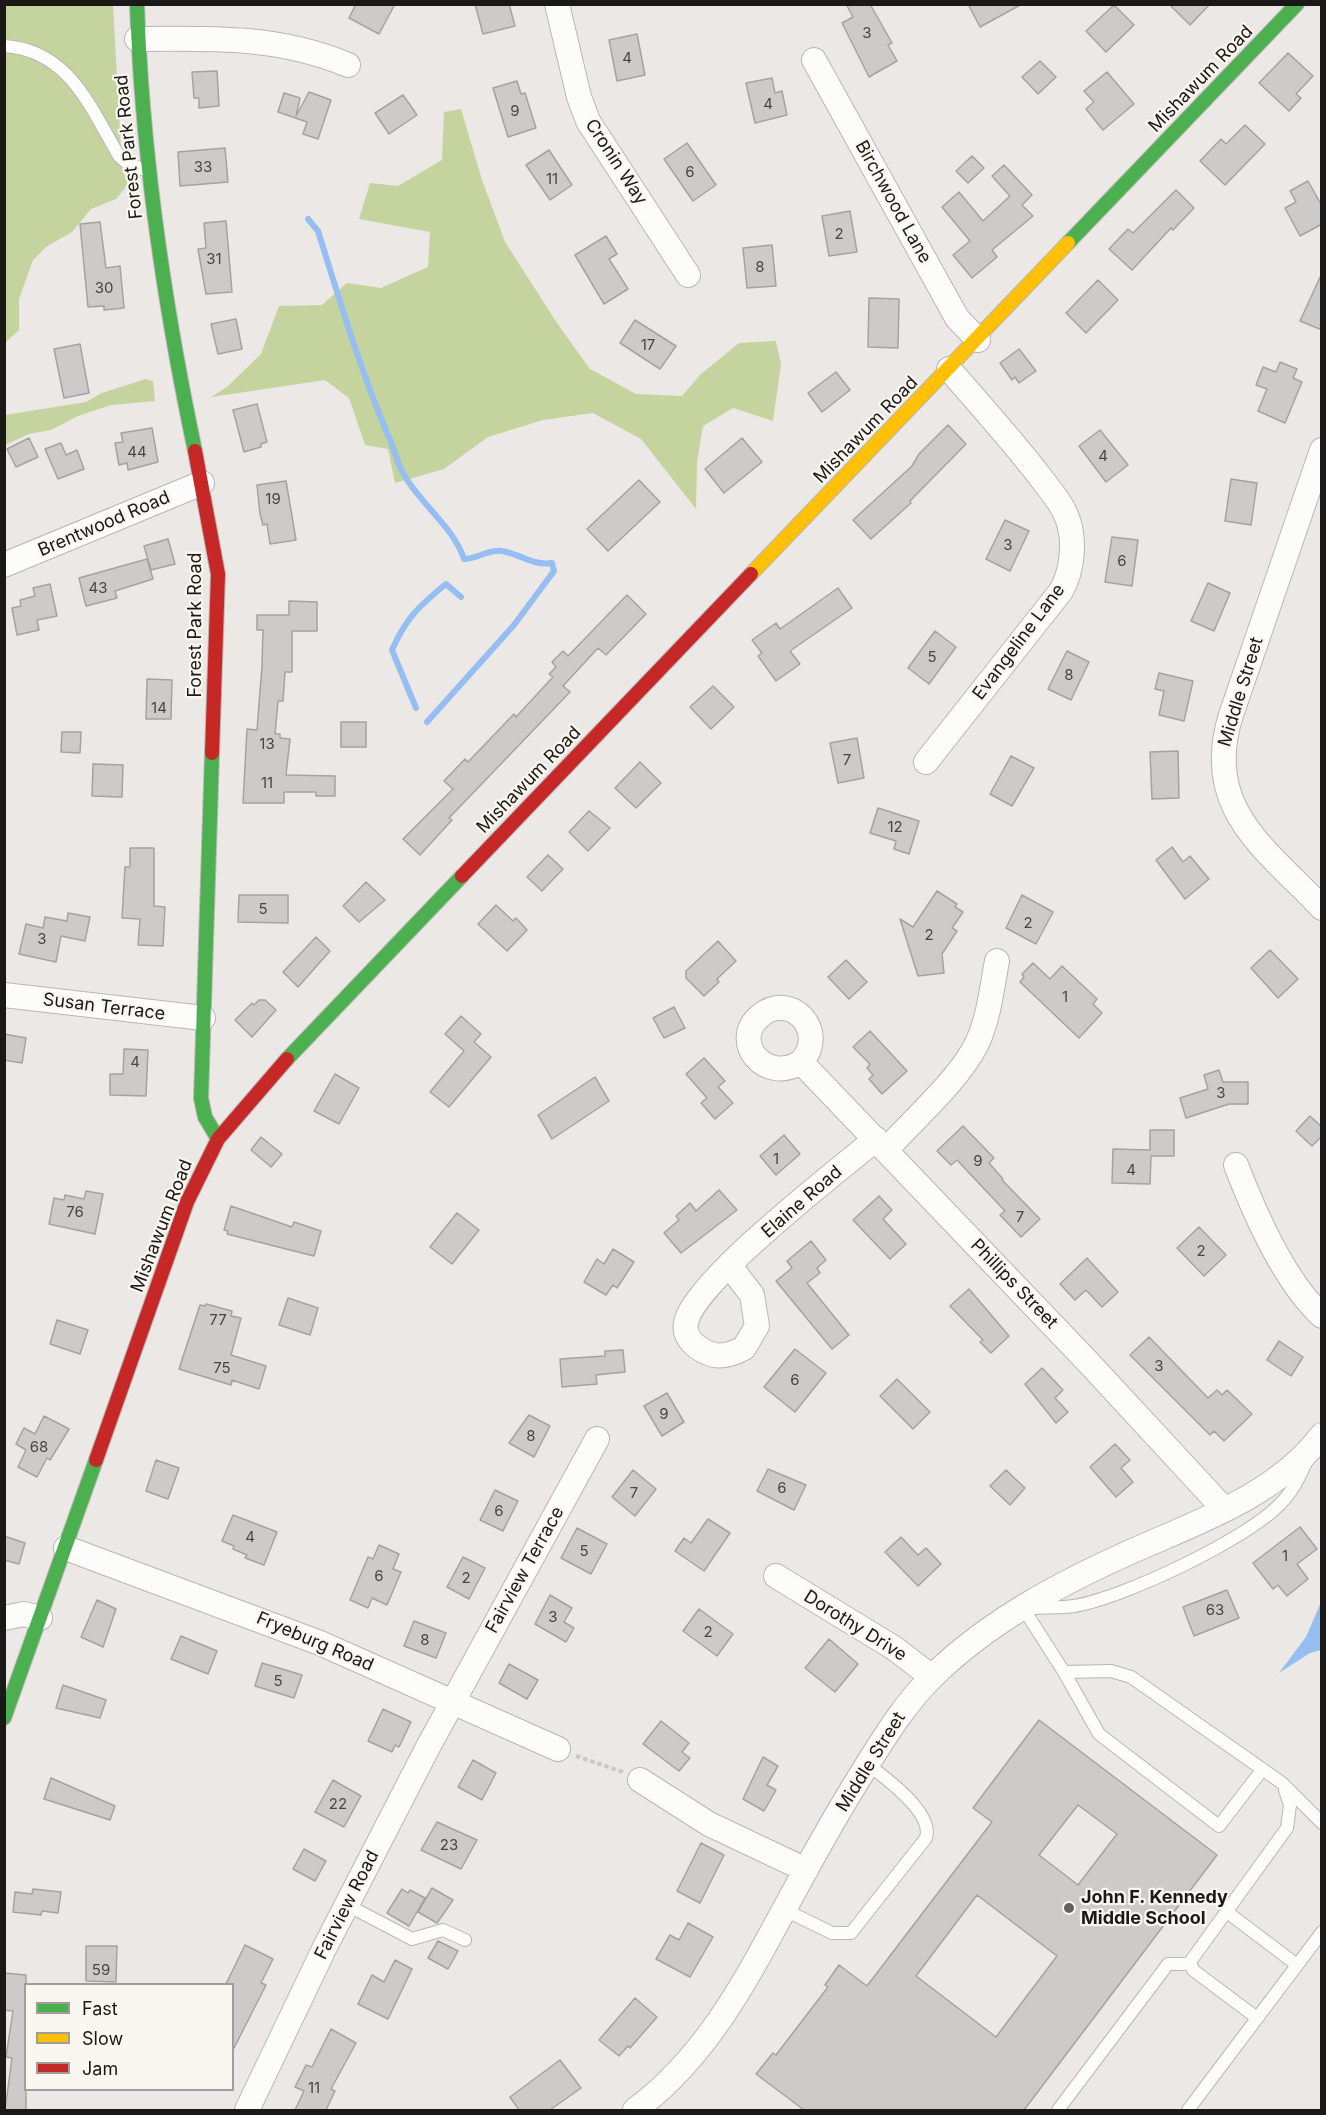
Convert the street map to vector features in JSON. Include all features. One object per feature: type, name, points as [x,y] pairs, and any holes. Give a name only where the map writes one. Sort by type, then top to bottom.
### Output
[{"type":"main road","name":"Forest Park Road","points":[[136,4],[149,171],[167,314],[214,543],[218,588],[201,1104],[205,1117],[218,1139]]},
{"type":"main road","name":"Mishawum Road","points":[[4,1718],[187,1202],[218,1139],[290,1056],[1297,4]]},
{"type":"street","name":"Cronin Way","points":[[557,4],[579,97],[588,121],[688,275]]},
{"type":"street","points":[[137,39],[224,39],[273,42],[319,53],[348,65]]},
{"type":"street","name":"Birchwood Lane","points":[[814,60],[957,318],[978,339]]},
{"type":"street","name":"Evangeline Lane","points":[[926,762],[1061,591],[1068,575],[1071,552],[1071,531],[1062,507],[1026,459],[949,369]]},
{"type":"street","name":"Middle Street","points":[[1322,450],[1231,715],[1222,759],[1226,789],[1237,815],[1322,908]]},
{"type":"street","name":"Brentwood Road","points":[[4,565],[202,483]]},
{"type":"street","name":"Elaine Road","points":[[729,1265],[881,1144],[949,1081],[976,1046],[982,1032],[997,961]]},
{"type":"street","name":"Susan Terrace","points":[[4,995],[203,1018]]},
{"type":"street","name":"Phillips Street","points":[[801,1062],[1224,1509]]},
{"type":"street","points":[[1236,1166],[1249,1198],[1291,1278],[1307,1301],[1322,1316]]},
{"type":"street","name":"Fairview Terrace","points":[[452,1702],[597,1439]]},
{"type":"street","name":"Middle Street","points":[[635,2110],[685,2064],[715,2028],[748,1980],[806,1870],[867,1764],[894,1720],[932,1677],[958,1653],[1023,1608],[1088,1572],[1224,1509],[1277,1477],[1319,1442]]},
{"type":"street","name":"Fryeburg Road","points":[[66,1548],[268,1622],[558,1749]]},
{"type":"street","name":"Dorothy Drive","points":[[776,1576],[894,1648],[932,1677]]},
{"type":"street","points":[[4,1618],[24,1614],[40,1618]]},
{"type":"street","name":"Fairview Road","points":[[247,2110],[347,1905],[452,1702]]},
{"type":"street","points":[[640,1780],[709,1824],[806,1870]]},
{"type":"lane","points":[[4,46],[40,53],[63,68],[119,156],[128,164],[149,171]]},
{"type":"lane","points":[[1023,1608],[1073,1606],[1104,1598],[1212,1550],[1280,1506],[1295,1485],[1319,1442]]},
{"type":"lane","points":[[1023,1608],[1064,1672],[1099,1734],[1219,1826],[1262,1770]]},
{"type":"lane","points":[[1064,1672],[1111,1671],[1131,1677],[1282,1783],[1322,1823]]},
{"type":"lane","points":[[785,1910],[832,1933],[842,1935],[851,1933],[926,1838],[928,1829],[922,1815],[892,1783],[867,1764]]},
{"type":"lane","points":[[1257,2018],[1193,1970],[1190,1964],[1191,1957],[1227,1912],[1287,1828],[1290,1805],[1282,1783]]},
{"type":"lane","points":[[347,1905],[412,1939],[443,1930],[465,1940]]},
{"type":"lane","points":[[1227,1912],[1297,1965]]},
{"type":"lane","points":[[1188,2110],[1322,1932]]},
{"type":"lane","points":[[1058,2110],[1168,1964],[1190,1964]]},
{"type":"path","points":[[558,1749],[640,1780]]},
{"type":"green space","points":[[5,5],[113,5],[122,168],[128,184],[116,199],[91,209],[72,232],[46,247],[33,260],[19,299],[19,330],[5,343]]},
{"type":"green space","points":[[461,109],[482,180],[505,242],[557,323],[590,369],[636,394],[682,396],[700,375],[739,343],[776,341],[781,364],[773,421],[733,408],[703,426],[697,461],[696,509],[641,439],[593,413],[543,420],[488,437],[444,469],[395,483],[388,449],[365,445],[349,398],[325,380],[211,397],[227,387],[261,354],[279,306],[322,305],[347,283],[381,288],[428,267],[430,232],[359,219],[370,183],[398,186],[442,160],[444,112]]},
{"type":"green space","points":[[146,379],[153,381],[155,401],[111,405],[78,416],[51,430],[29,434],[5,445],[5,415],[86,402],[102,393]]},
{"type":"water","points":[[1321,1602],[1321,1650],[1310,1653],[1279,1673],[1306,1637]]},
{"type":"building","points":[[356,4],[395,4],[379,34],[349,18]]},
{"type":"building","points":[[475,4],[509,4],[515,26],[483,34]]},
{"type":"building","points":[[846,4],[870,4],[892,43],[888,45],[897,61],[869,77],[842,23],[853,17]]},
{"type":"building","points":[[968,4],[1022,4],[980,27]]},
{"type":"building","points":[[1169,4],[1210,4],[1190,25]]},
{"type":"building","points":[[1114,5],[1134,25],[1106,52],[1086,31]]},
{"type":"building","points":[[637,34],[645,75],[617,81],[609,40]]},
{"type":"building","points":[[1288,53],[1313,76],[1296,94],[1301,98],[1289,111],[1259,83]]},
{"type":"building","points":[[1040,61],[1056,77],[1038,94],[1022,77]]},
{"type":"building","points":[[217,71],[219,106],[199,108],[199,98],[194,98],[192,72]]},
{"type":"building","points":[[1107,72],[1134,104],[1103,130],[1086,109],[1094,102],[1084,91]]},
{"type":"building","points":[[772,78],[775,93],[782,91],[787,115],[755,123],[746,83]]},
{"type":"building","points":[[517,81],[521,94],[525,93],[536,128],[508,137],[493,88]]},
{"type":"building","points":[[309,92],[331,100],[318,139],[303,134],[307,122],[278,112],[284,93],[300,98],[296,116]]},
{"type":"building","points":[[403,95],[417,115],[389,134],[375,113]]},
{"type":"building","points":[[1245,125],[1265,144],[1225,185],[1200,161],[1221,139],[1226,144]]},
{"type":"building","points":[[687,143],[716,185],[693,201],[664,159]]},
{"type":"building","points":[[225,148],[228,182],[180,186],[178,152]]},
{"type":"building","points":[[549,150],[572,185],[550,200],[526,165]]},
{"type":"building","points":[[972,156],[984,168],[968,183],[956,171]]},
{"type":"building","points":[[1004,165],[1032,195],[1022,205],[1033,216],[992,250],[997,257],[972,278],[953,255],[970,241],[942,207],[959,192],[983,221],[1010,196],[992,176]]},
{"type":"building","points":[[1308,181],[1322,206],[1322,224],[1300,236],[1285,208],[1296,202],[1290,191]]},
{"type":"building","points":[[1176,190],[1194,208],[1173,230],[1171,228],[1132,270],[1109,249],[1128,229],[1133,233]]},
{"type":"building","points":[[850,211],[857,252],[829,256],[822,216]]},
{"type":"building","points":[[226,221],[232,292],[206,294],[198,249],[206,248],[204,223]]},
{"type":"building","points":[[100,222],[106,268],[120,266],[124,308],[104,310],[104,306],[88,307],[80,224]]},
{"type":"building","points":[[606,236],[617,254],[609,259],[628,289],[604,304],[575,255]]},
{"type":"building","points":[[772,245],[776,286],[747,288],[743,248]]},
{"type":"building","points":[[1322,273],[1322,330],[1300,321]]},
{"type":"building","points":[[1098,280],[1118,300],[1086,333],[1066,313]]},
{"type":"building","points":[[869,298],[899,299],[898,348],[868,347]]},
{"type":"building","points":[[236,319],[242,349],[218,354],[211,324]]},
{"type":"building","points":[[635,320],[676,346],[660,369],[620,343]]},
{"type":"building","points":[[80,344],[89,393],[64,398],[54,349]]},
{"type":"building","points":[[1019,349],[1036,371],[1019,383],[1015,377],[1012,380],[1000,363]]},
{"type":"building","points":[[1280,362],[1297,369],[1293,378],[1302,382],[1285,423],[1258,411],[1267,389],[1256,385],[1263,367],[1276,372]]},
{"type":"building","points":[[836,372],[850,390],[822,412],[808,393]]},
{"type":"building","points":[[257,404],[267,442],[261,444],[261,447],[244,452],[233,410]]},
{"type":"building","points":[[948,425],[966,444],[910,501],[911,503],[871,539],[853,520],[912,466],[919,454]]},
{"type":"building","points":[[152,428],[158,462],[128,470],[127,463],[119,465],[115,443],[123,442],[121,433]]},
{"type":"building","points":[[1100,430],[1128,465],[1106,482],[1079,446]]},
{"type":"building","points":[[29,438],[38,457],[16,467],[7,449]]},
{"type":"building","points":[[742,438],[762,462],[724,493],[705,469]]},
{"type":"building","points":[[61,443],[66,455],[77,450],[84,469],[58,479],[45,449]]},
{"type":"building","points":[[1231,479],[1257,483],[1251,525],[1225,521]]},
{"type":"building","points":[[639,480],[660,502],[608,551],[587,529]]},
{"type":"building","points":[[286,481],[296,540],[270,544],[267,524],[263,525],[260,514],[257,485]]},
{"type":"building","points":[[1005,520],[1029,531],[1010,571],[986,559]]},
{"type":"building","points":[[1112,537],[1138,540],[1132,586],[1105,582]]},
{"type":"building","points":[[168,539],[175,564],[151,570],[144,546]]},
{"type":"building","points":[[147,559],[153,579],[115,591],[117,598],[86,606],[79,578]]},
{"type":"building","points":[[1208,583],[1230,593],[1214,631],[1191,621]]},
{"type":"building","points":[[50,584],[57,616],[37,620],[39,630],[17,635],[12,608],[21,606],[20,600],[35,596],[33,588]]},
{"type":"building","points":[[838,588],[852,608],[790,651],[800,664],[776,681],[758,656],[762,653],[752,640],[776,623],[780,629]]},
{"type":"building","points":[[627,595],[646,614],[606,655],[598,648],[563,686],[570,692],[449,818],[452,820],[420,855],[403,839],[453,789],[444,781],[465,759],[468,762],[514,714],[516,717],[553,677],[549,674],[556,667],[552,662],[563,651],[568,656]]},
{"type":"building","points":[[289,601],[317,602],[317,631],[292,631],[292,672],[285,672],[283,701],[278,701],[275,734],[280,734],[280,738],[290,739],[286,775],[335,776],[335,796],[316,796],[316,792],[284,792],[284,803],[243,803],[247,729],[257,730],[262,666],[263,630],[257,630],[257,615],[289,615]]},
{"type":"building","points":[[935,631],[956,647],[929,684],[908,668]]},
{"type":"building","points":[[1067,651],[1089,662],[1071,700],[1048,689]]},
{"type":"building","points":[[1159,673],[1193,681],[1184,721],[1159,715],[1164,691],[1155,689]]},
{"type":"building","points":[[147,679],[172,680],[171,719],[146,719]]},
{"type":"building","points":[[713,686],[734,707],[711,729],[690,707]]},
{"type":"building","points":[[341,722],[366,722],[366,747],[341,747]]},
{"type":"building","points":[[62,732],[81,732],[80,753],[61,752]]},
{"type":"building","points":[[857,738],[864,778],[838,783],[830,743]]},
{"type":"building","points":[[1178,751],[1179,798],[1152,799],[1150,752]]},
{"type":"building","points":[[1011,756],[1034,768],[1012,806],[990,794]]},
{"type":"building","points":[[640,762],[661,783],[636,808],[615,788]]},
{"type":"building","points":[[93,764],[123,765],[122,797],[92,796]]},
{"type":"building","points":[[878,808],[919,821],[909,854],[894,849],[896,841],[870,833]]},
{"type":"building","points":[[589,811],[610,828],[588,851],[569,832]]},
{"type":"building","points":[[1172,847],[1183,862],[1190,856],[1209,879],[1185,899],[1156,860]]},
{"type":"building","points":[[130,848],[154,848],[154,906],[165,907],[163,946],[138,945],[140,919],[122,918],[125,867],[130,867]]},
{"type":"building","points":[[548,855],[563,869],[542,891],[527,877]]},
{"type":"building","points":[[366,882],[385,900],[359,922],[343,906]]},
{"type":"building","points":[[937,891],[957,904],[955,907],[963,912],[952,928],[957,931],[942,954],[944,973],[918,976],[900,919],[913,927]]},
{"type":"building","points":[[239,895],[288,895],[288,923],[238,922]]},
{"type":"building","points":[[1022,895],[1053,912],[1036,944],[1006,928]]},
{"type":"building","points":[[496,905],[513,921],[516,918],[527,930],[507,951],[478,924]]},
{"type":"building","points":[[68,913],[90,917],[85,941],[61,936],[56,962],[19,954],[26,924],[43,928],[45,917],[67,921]]},
{"type":"building","points":[[316,937],[330,951],[298,987],[283,972]]},
{"type":"building","points":[[718,941],[736,961],[717,979],[719,982],[704,996],[686,978],[686,971]]},
{"type":"building","points":[[1270,950],[1298,979],[1278,998],[1251,968]]},
{"type":"building","points":[[846,960],[867,982],[849,999],[828,977]]},
{"type":"building","points":[[1033,963],[1050,979],[1062,966],[1097,999],[1093,1004],[1102,1013],[1079,1038],[1020,982],[1024,977],[1022,974]]},
{"type":"building","points":[[259,1000],[265,1000],[276,1010],[252,1037],[235,1020],[252,1003],[254,1005]]},
{"type":"building","points":[[674,1007],[685,1028],[664,1038],[653,1018]]},
{"type":"building","points":[[461,1016],[481,1034],[474,1042],[491,1057],[449,1107],[430,1092],[464,1051],[445,1034]]},
{"type":"building","points":[[870,1031],[907,1071],[882,1094],[869,1079],[873,1075],[867,1068],[870,1064],[853,1047]]},
{"type":"building","points":[[4,1034],[26,1038],[22,1063],[4,1060]]},
{"type":"building","points":[[124,1049],[148,1050],[146,1096],[110,1095],[110,1074],[123,1074]]},
{"type":"building","points":[[704,1058],[725,1081],[718,1087],[733,1103],[715,1119],[701,1103],[707,1098],[686,1074]]},
{"type":"building","points":[[1219,1070],[1223,1082],[1248,1082],[1248,1104],[1229,1104],[1186,1118],[1180,1098],[1208,1089],[1204,1075]]},
{"type":"building","points":[[335,1074],[359,1088],[339,1124],[314,1111]]},
{"type":"building","points":[[595,1077],[609,1101],[552,1139],[538,1115]]},
{"type":"building","points":[[1310,1116],[1322,1127],[1322,1136],[1312,1146],[1296,1131]]},
{"type":"building","points":[[963,1126],[994,1158],[989,1163],[1002,1180],[1040,1219],[1021,1237],[1000,1215],[1005,1211],[957,1160],[951,1165],[937,1151]]},
{"type":"building","points":[[1150,1130],[1174,1130],[1174,1156],[1151,1156],[1150,1184],[1112,1183],[1113,1149],[1150,1150]]},
{"type":"building","points":[[784,1135],[800,1154],[776,1175],[760,1156]]},
{"type":"building","points":[[261,1137],[282,1154],[271,1167],[251,1150]]},
{"type":"building","points":[[719,1190],[737,1210],[681,1253],[664,1233],[679,1220],[676,1216],[690,1203],[696,1211]]},
{"type":"building","points":[[86,1191],[103,1194],[95,1234],[49,1224],[54,1198],[64,1200],[65,1195],[84,1199]]},
{"type":"building","points":[[879,1196],[892,1210],[883,1219],[906,1244],[890,1259],[853,1220]]},
{"type":"building","points":[[231,1206],[292,1227],[294,1222],[321,1231],[314,1256],[227,1234],[228,1231],[224,1230]]},
{"type":"building","points":[[457,1213],[479,1230],[452,1264],[430,1247]]},
{"type":"building","points":[[1199,1227],[1226,1255],[1204,1276],[1177,1248]]},
{"type":"building","points":[[811,1241],[826,1260],[817,1268],[820,1273],[807,1283],[849,1335],[832,1349],[776,1281],[792,1268],[787,1261]]},
{"type":"building","points":[[613,1249],[634,1262],[617,1288],[613,1285],[606,1295],[584,1282],[597,1259],[604,1264]]},
{"type":"building","points":[[1087,1258],[1118,1292],[1102,1307],[1086,1290],[1075,1300],[1060,1284]]},
{"type":"building","points":[[969,1289],[1009,1336],[991,1353],[980,1342],[983,1340],[950,1306]]},
{"type":"building","points":[[288,1298],[318,1308],[310,1335],[279,1325]]},
{"type":"building","points":[[206,1304],[232,1311],[231,1316],[241,1318],[231,1355],[266,1366],[259,1389],[232,1380],[231,1385],[179,1369],[200,1305],[205,1306]]},
{"type":"building","points":[[57,1320],[88,1330],[80,1354],[50,1344]]},
{"type":"building","points":[[1149,1337],[1208,1398],[1217,1390],[1222,1395],[1227,1390],[1252,1414],[1224,1441],[1214,1431],[1210,1435],[1130,1355]]},
{"type":"building","points":[[1279,1341],[1303,1357],[1291,1376],[1267,1360]]},
{"type":"building","points":[[795,1349],[826,1373],[795,1412],[764,1387]]},
{"type":"building","points":[[623,1350],[625,1372],[596,1375],[597,1384],[562,1387],[560,1359],[605,1356],[605,1351]]},
{"type":"building","points":[[1042,1368],[1063,1390],[1055,1398],[1068,1412],[1056,1423],[1025,1384]]},
{"type":"building","points":[[897,1379],[930,1412],[913,1429],[880,1396]]},
{"type":"building","points":[[667,1393],[684,1422],[662,1436],[644,1406]]},
{"type":"building","points":[[529,1415],[550,1426],[534,1457],[509,1443]]},
{"type":"building","points":[[44,1416],[69,1429],[50,1460],[47,1458],[37,1477],[18,1467],[26,1450],[16,1444],[24,1428],[35,1434]]},
{"type":"building","points":[[1115,1444],[1130,1460],[1121,1468],[1133,1482],[1116,1497],[1090,1467]]},
{"type":"building","points":[[156,1460],[179,1468],[168,1499],[146,1491]]},
{"type":"building","points":[[768,1469],[806,1485],[794,1510],[757,1491]]},
{"type":"building","points":[[633,1470],[656,1489],[635,1516],[612,1497]]},
{"type":"building","points":[[1006,1470],[1025,1488],[1010,1505],[990,1486]]},
{"type":"building","points":[[495,1490],[518,1501],[503,1531],[480,1520]]},
{"type":"building","points":[[233,1515],[277,1532],[264,1565],[245,1558],[247,1555],[222,1541]]},
{"type":"building","points":[[708,1519],[730,1533],[704,1571],[675,1551],[684,1538],[691,1543]]},
{"type":"building","points":[[1300,1527],[1317,1549],[1297,1564],[1308,1579],[1287,1596],[1278,1585],[1273,1589],[1253,1563]]},
{"type":"building","points":[[577,1528],[607,1544],[591,1574],[561,1558]]},
{"type":"building","points":[[4,1536],[25,1543],[19,1564],[4,1560]]},
{"type":"building","points":[[901,1537],[918,1555],[926,1548],[941,1564],[918,1586],[885,1552]]},
{"type":"building","points":[[379,1545],[399,1554],[393,1569],[401,1572],[387,1605],[372,1598],[368,1608],[350,1600],[368,1557],[373,1559]]},
{"type":"building","points":[[463,1557],[485,1568],[469,1599],[447,1587]]},
{"type":"building","points":[[1227,1590],[1239,1618],[1194,1636],[1183,1607]]},
{"type":"building","points":[[550,1595],[572,1608],[564,1622],[574,1628],[566,1642],[535,1624]]},
{"type":"building","points":[[97,1600],[116,1609],[103,1647],[81,1637]]},
{"type":"building","points":[[699,1609],[733,1634],[717,1656],[683,1631]]},
{"type":"building","points":[[414,1621],[446,1633],[436,1658],[404,1646]]},
{"type":"building","points":[[181,1636],[217,1651],[208,1674],[171,1659]]},
{"type":"building","points":[[829,1639],[858,1664],[835,1692],[805,1668]]},
{"type":"building","points":[[262,1663],[302,1675],[294,1698],[255,1686]]},
{"type":"building","points":[[509,1664],[538,1680],[527,1699],[499,1683]]},
{"type":"building","points":[[63,1685],[106,1700],[100,1718],[56,1708]]},
{"type":"building","points":[[383,1709],[411,1722],[399,1747],[395,1745],[392,1752],[368,1741]]},
{"type":"building","points":[[1039,1720],[1217,1855],[1024,2110],[804,2110],[756,2074],[773,2053],[776,2055],[828,1987],[825,1985],[839,1965],[867,1986],[992,1822],[973,1808]],"holes":[[[1078,1805],[1117,1834],[1078,1885],[1039,1855]],[[977,1895],[1057,1956],[996,2037],[916,1976]]]},
{"type":"building","points":[[661,1721],[689,1743],[682,1752],[690,1758],[679,1771],[643,1744]]},
{"type":"building","points":[[763,1757],[778,1766],[767,1785],[776,1790],[764,1811],[743,1799]]},
{"type":"building","points":[[473,1760],[496,1773],[482,1800],[458,1787]]},
{"type":"building","points":[[51,1778],[115,1806],[110,1820],[44,1799]]},
{"type":"building","points":[[333,1780],[361,1796],[344,1827],[315,1812]]},
{"type":"building","points":[[437,1822],[477,1840],[461,1869],[421,1850]]},
{"type":"building","points":[[701,1843],[724,1855],[700,1903],[677,1891]]},
{"type":"building","points":[[304,1849],[326,1861],[315,1881],[293,1869]]},
{"type":"building","points":[[432,1888],[453,1900],[437,1923],[418,1912]]},
{"type":"building","points":[[33,1889],[61,1892],[58,1913],[42,1911],[41,1915],[13,1912],[15,1892],[32,1894]]},
{"type":"building","points":[[402,1889],[408,1893],[410,1890],[425,1898],[409,1926],[387,1913]]},
{"type":"building","points":[[688,1923],[713,1937],[690,1977],[656,1959],[670,1935],[679,1940]]},
{"type":"building","points":[[438,1941],[458,1951],[448,1969],[428,1958]]},
{"type":"building","points":[[245,1945],[273,1959],[261,1983],[266,1985],[234,2048],[234,1983],[226,1983]]},
{"type":"building","points":[[86,1946],[117,1946],[116,1982],[86,1981]]},
{"type":"building","points":[[395,1960],[412,1969],[388,2019],[358,2004],[372,1975],[384,1982]]},
{"type":"building","points":[[4,1973],[26,1975],[26,1983],[24,1983],[24,2091],[26,2091],[26,2110],[5,2110],[12,2058],[6,2057],[13,2011],[4,2010]]},
{"type":"building","points":[[635,1998],[657,2017],[630,2048],[628,2046],[619,2056],[599,2040]]},
{"type":"building","points":[[331,2029],[356,2043],[331,2089],[335,2091],[326,2110],[295,2110],[304,2091],[295,2087],[306,2065],[312,2067]]},
{"type":"building","points":[[560,2060],[581,2088],[550,2110],[519,2110],[510,2097]]},
{"type":"waterway","points":[[308,219],[318,231],[350,334],[399,465],[408,481],[452,535],[464,559],[492,551],[502,551],[539,563],[552,563],[554,571],[514,625],[427,722]]},
{"type":"waterway","points":[[416,708],[392,650],[414,613],[446,584],[461,597]]},
{"type":"traffic: fast","points":[[137,4],[144,117],[156,229],[164,285],[195,451]]},
{"type":"traffic: fast","points":[[1068,243],[1297,4]]},
{"type":"traffic: fast","points":[[212,753],[201,1098],[205,1117],[218,1139]]},
{"type":"traffic: fast","points":[[287,1059],[462,876]]},
{"type":"traffic: fast","points":[[4,1718],[96,1460]]},
{"type":"traffic: slow","points":[[751,574],[1068,243]]},
{"type":"traffic: jam","points":[[195,451],[218,574],[212,753]]},
{"type":"traffic: jam","points":[[462,876],[751,574]]},
{"type":"traffic: jam","points":[[96,1460],[187,1202],[218,1139],[287,1059]]},
{"type":"place","name":"John F. Kennedy Middle School","points":[[1069,1908]]}]
